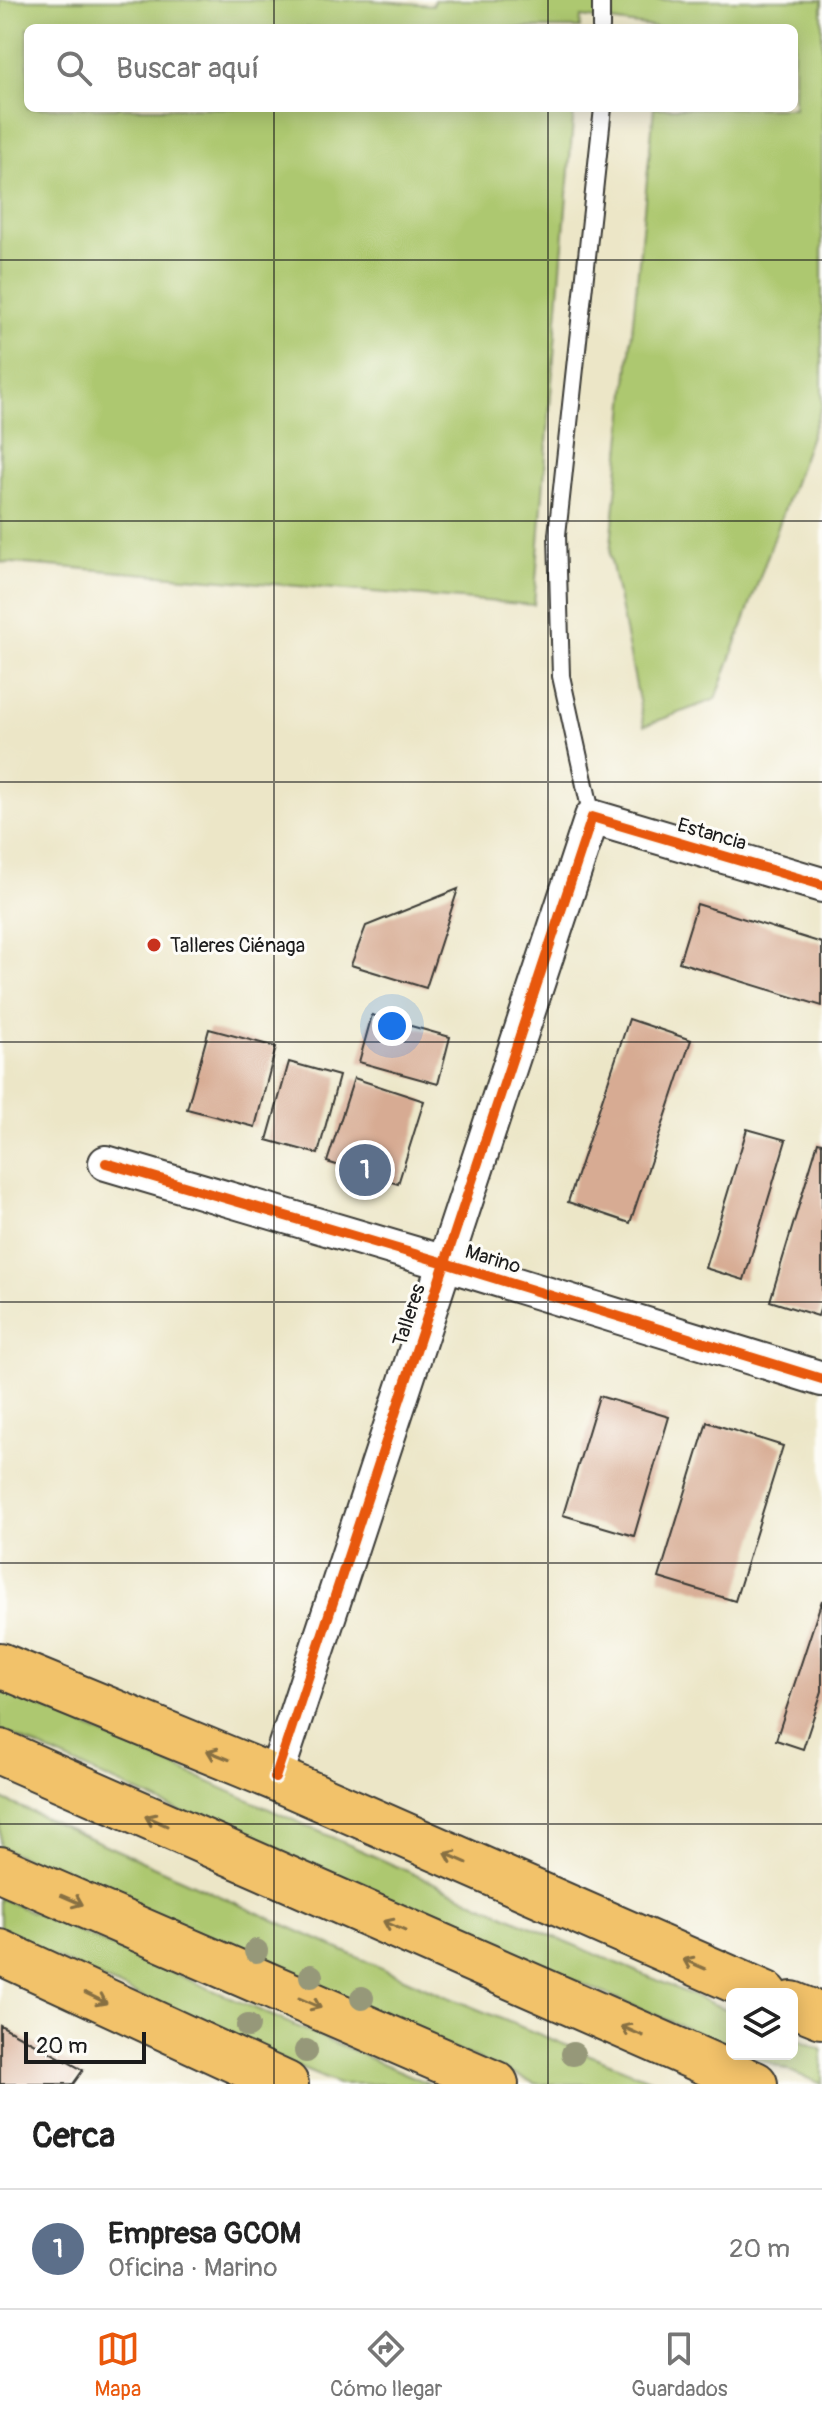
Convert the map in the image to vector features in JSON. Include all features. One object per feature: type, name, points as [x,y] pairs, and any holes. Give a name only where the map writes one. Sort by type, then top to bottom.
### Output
[{"type":"main road","points":[[0,1665],[275,1778],[752,1988]]},
{"type":"main road","points":[[0,1752],[755,2084]]},
{"type":"main road","points":[[0,1869],[496,2084]]},
{"type":"main road","points":[[0,1952],[286,2084]]},
{"type":"main road","points":[[798,2006],[822,2016]]},
{"type":"street","name":"Estancia","points":[[592,817],[822,885]]},
{"type":"street","name":"Talleres","points":[[275,1778],[592,817]]},
{"type":"street","name":"Marino","points":[[106,1163],[822,1379]]},
{"type":"lane","points":[[601,0],[601,24]]},
{"type":"lane","points":[[592,817],[561,676],[557,535],[603,112]]},
{"type":"green space","points":[[0,0],[370,0],[433,5],[434,0],[822,0],[822,405],[716,699],[644,726],[610,555],[654,112],[798,112],[798,24],[631,24],[581,17],[580,24],[24,24],[24,112],[574,112],[534,605],[0,562]]},
{"type":"green space","points":[[0,1688],[536,1929],[726,2009],[726,2045],[199,1820],[0,1730]]},
{"type":"green space","points":[[0,1798],[433,1991],[661,2084],[537,2084],[412,2032],[0,1847]]},
{"type":"green space","points":[[0,1898],[430,2084],[338,2084],[295,2066],[0,1933]]},
{"type":"green space","points":[[798,2040],[822,2050],[822,2084],[762,2060],[798,2060]]},
{"type":"building","points":[[458,889],[426,988],[351,965],[366,926]]},
{"type":"building","points":[[697,904],[822,943],[822,1006],[679,962]]},
{"type":"building","points":[[372,1015],[450,1037],[438,1084],[359,1062]]},
{"type":"building","points":[[629,1019],[691,1040],[630,1223],[568,1202]]},
{"type":"building","points":[[209,1029],[276,1047],[255,1127],[187,1109]]},
{"type":"building","points":[[289,1062],[339,1076],[318,1154],[267,1140]]},
{"type":"building","points":[[354,1078],[424,1101],[398,1184],[327,1162]]},
{"type":"building","points":[[747,1129],[786,1140],[744,1280],[705,1268]]},
{"type":"building","points":[[818,1142],[822,1143],[822,1303],[818,1316],[770,1301]]},
{"type":"building","points":[[599,1396],[669,1417],[634,1536],[563,1515]]},
{"type":"building","points":[[707,1422],[783,1446],[735,1601],[659,1578]]},
{"type":"building","points":[[822,1600],[822,1691],[803,1749],[776,1740]]},
{"type":"building","points":[[0,2025],[83,2070],[73,2084],[0,2084]]},
{"type":"cycle path","points":[[275,1778],[592,817],[822,885]]},
{"type":"cycle path","points":[[106,1163],[822,1379]]},
{"type":"place","name":"Talleres Ciénaga","points":[[154,945]]},
{"type":"place","name":"Empresa GCOM","points":[[365,1170]]}]
